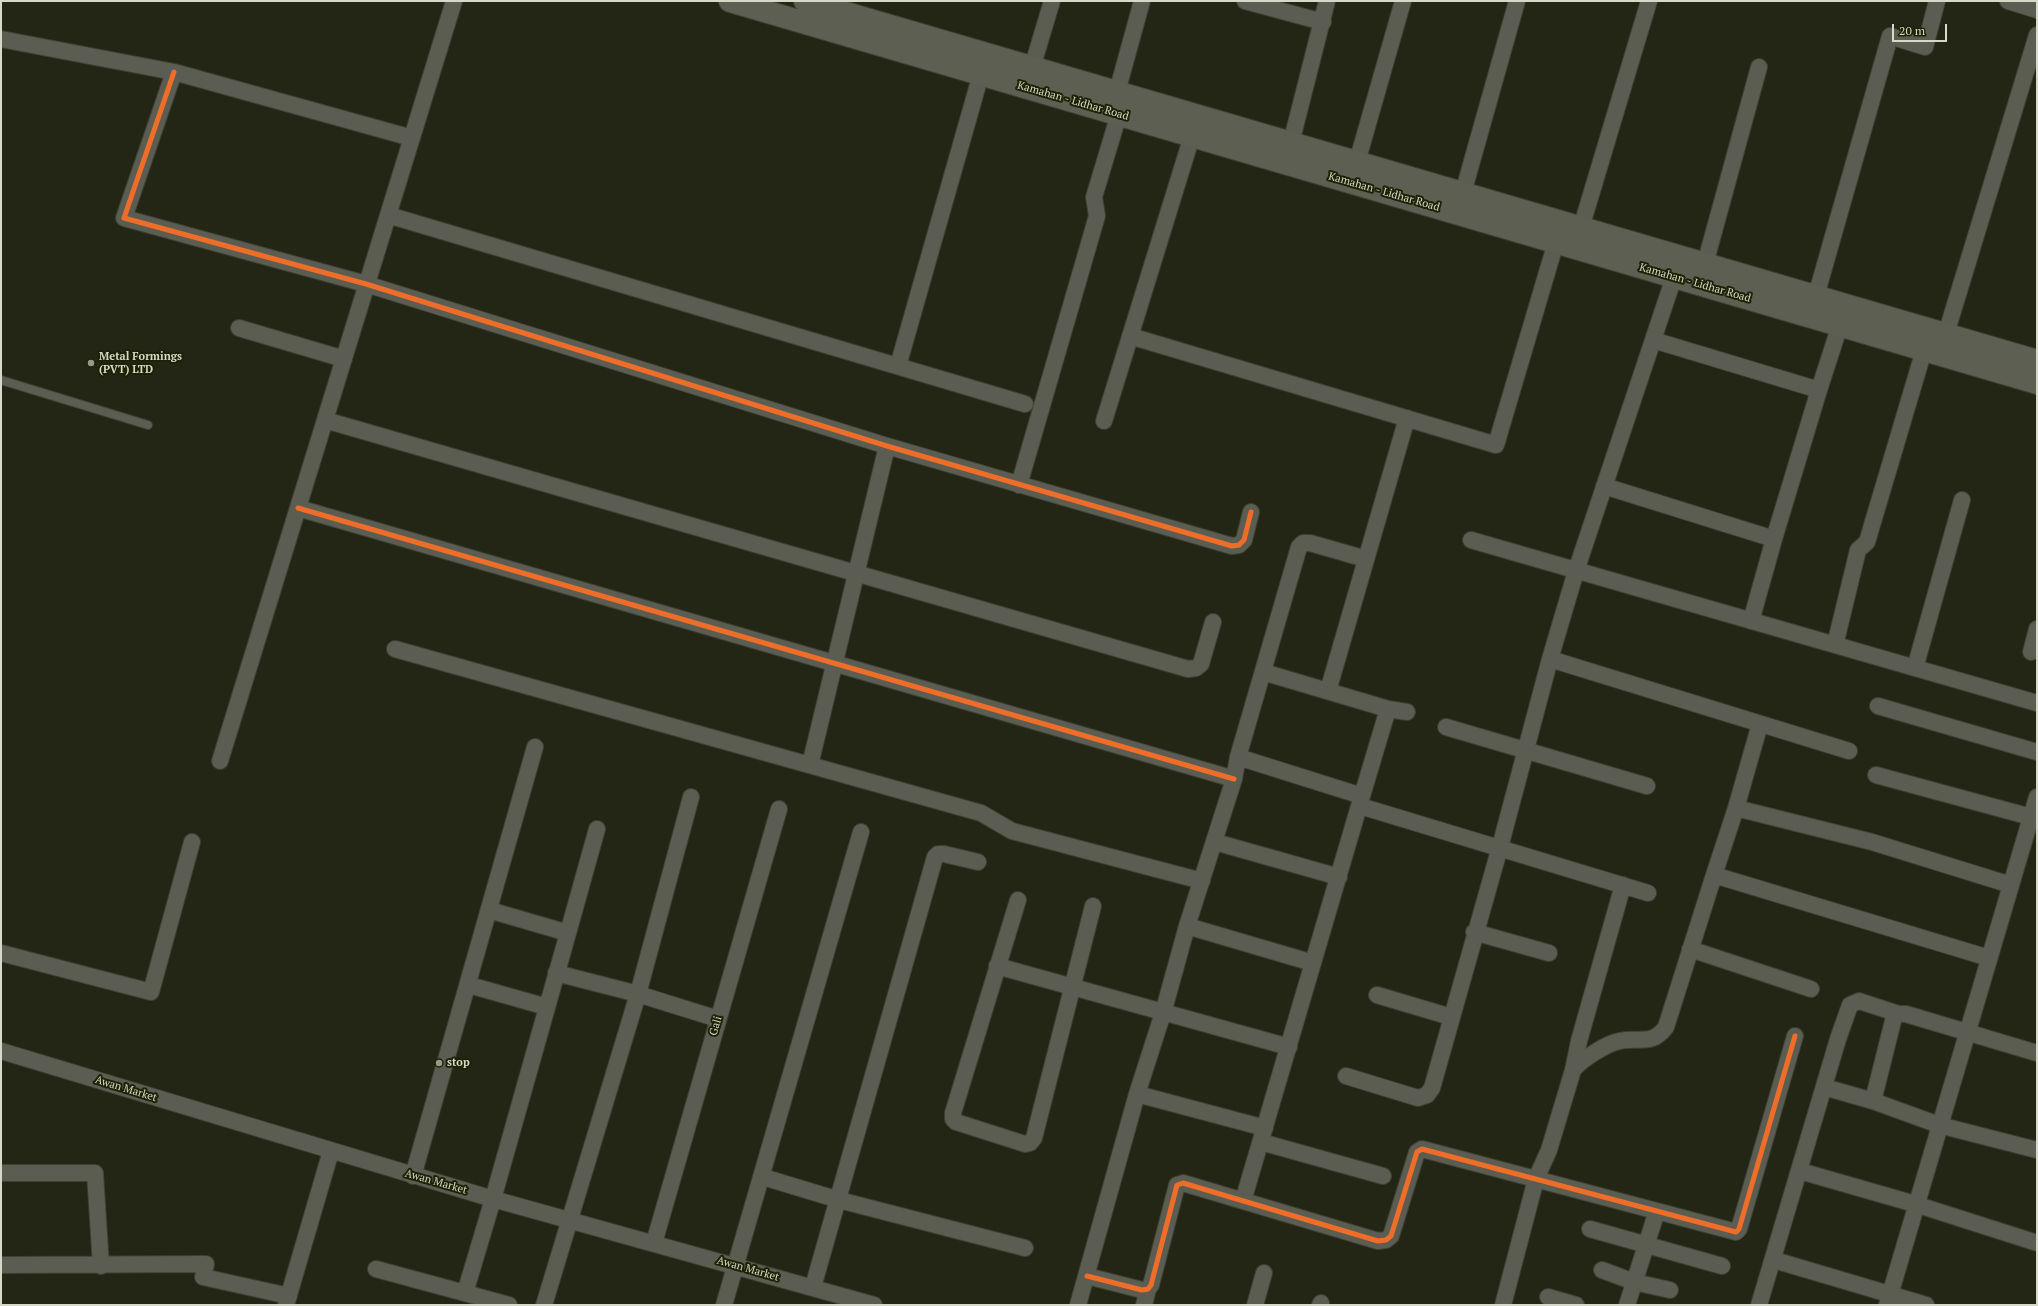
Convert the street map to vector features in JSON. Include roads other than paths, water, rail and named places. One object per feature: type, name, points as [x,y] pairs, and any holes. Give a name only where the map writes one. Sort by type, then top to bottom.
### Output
[{"type":"main road","name":"Kamahan - Lidhar Road","points":[[730,1],[2037,383]]},
{"type":"main road","name":"Kamahan - Lidhar Road","points":[[805,1],[2037,361]]},
{"type":"street","points":[[220,761],[454,1]]},
{"type":"street","points":[[1032,68],[1052,1]]},
{"type":"street","points":[[1117,92],[1142,1]]},
{"type":"street","points":[[1245,1],[1323,22]]},
{"type":"street","points":[[1292,143],[1327,1]]},
{"type":"street","points":[[1356,162],[1403,1]]},
{"type":"street","points":[[1463,193],[1517,1]]},
{"type":"street","points":[[1581,228],[1649,1]]},
{"type":"street","points":[[1816,296],[1890,36],[1925,47],[1937,1]]},
{"type":"street","points":[[2008,1],[2037,10]]},
{"type":"street","points":[[1946,334],[2037,35]]},
{"type":"street","points":[[1,39],[174,72],[412,138]]},
{"type":"street","points":[[1705,264],[1759,67]]},
{"type":"street","points":[[174,72],[124,218],[366,284],[887,446],[1232,546],[1239,545],[1244,540],[1251,512]]},
{"type":"street","points":[[898,366],[981,74]]},
{"type":"street","points":[[1020,485],[1097,216],[1094,197],[1119,114]]},
{"type":"street","points":[[1104,421],[1192,136]]},
{"type":"street","points":[[388,215],[1026,404]]},
{"type":"street","points":[[1130,336],[1496,445],[1556,242]]},
{"type":"street","points":[[1346,1076],[1418,1098],[1427,1095],[1432,1088],[1474,932],[1500,847],[1524,750],[1576,571],[1674,277]]},
{"type":"street","points":[[1751,621],[1774,539],[1840,325]]},
{"type":"street","points":[[239,328],[344,359]]},
{"type":"street","points":[[1653,340],[1819,390]]},
{"type":"street","points":[[1835,645],[1858,550],[1867,542],[1924,350]]},
{"type":"street","points":[[1328,691],[1407,418]]},
{"type":"street","points":[[325,420],[1188,669],[1196,668],[1201,664],[1213,622]]},
{"type":"street","points":[[810,765],[887,446]]},
{"type":"street","points":[[1604,486],[1774,539]]},
{"type":"street","points":[[1915,668],[1962,500]]},
{"type":"street","points":[[298,508],[1234,779]]},
{"type":"street","points":[[1471,540],[2037,703]]},
{"type":"street","points":[[1078,1305],[1137,1094],[1163,1013],[1187,926],[1234,779],[1238,757],[1299,547],[1304,542],[1366,559]]},
{"type":"street","points":[[2031,652],[2037,629]]},
{"type":"street","points":[[394,649],[981,813],[1012,831],[1202,881]]},
{"type":"street","points":[[1550,659],[1849,751]]},
{"type":"street","points":[[1263,672],[1388,709],[1407,712]]},
{"type":"street","points":[[1878,706],[2037,752]]},
{"type":"street","points":[[1243,1201],[1388,709]]},
{"type":"street","points":[[1573,1070],[1582,1060],[1619,1041],[1652,1039],[1659,1036],[1666,1027],[1736,808],[1760,724]]},
{"type":"street","points":[[1446,727],[1647,786]]},
{"type":"street","points":[[413,1176],[469,985],[535,746]]},
{"type":"street","points":[[1238,757],[1361,801],[1500,847],[1648,892]]},
{"type":"street","points":[[1876,775],[2031,817]]},
{"type":"street","points":[[544,1305],[638,994],[691,797]]},
{"type":"street","points":[[1888,1300],[1915,1204],[2037,797]]},
{"type":"street","points":[[1736,808],[1872,842],[2011,885]]},
{"type":"street","name":"Gali","points":[[654,1243],[779,809]]},
{"type":"street","points":[[464,1293],[493,1199],[596,829]]},
{"type":"street","points":[[724,1305],[763,1177],[861,832]]},
{"type":"street","points":[[1,953],[151,992],[192,842]]},
{"type":"street","points":[[1215,842],[1339,877]]},
{"type":"street","points":[[813,1287],[839,1200],[935,857],[938,854],[944,854],[978,862]]},
{"type":"street","points":[[1714,875],[1989,958]]},
{"type":"street","points":[[1503,1305],[1536,1179],[1549,1150],[1573,1070],[1579,1041],[1623,885]]},
{"type":"street","points":[[1018,900],[997,966],[953,1119],[956,1122],[1026,1144],[1030,1143],[1034,1138],[1093,906]]},
{"type":"street","points":[[489,910],[568,933]]},
{"type":"street","points":[[1187,926],[1313,963]]},
{"type":"street","points":[[1474,932],[1549,953]]},
{"type":"street","points":[[1690,949],[1811,989]]},
{"type":"street","points":[[997,966],[1289,1047]]},
{"type":"street","points":[[556,973],[638,994],[718,1018]]},
{"type":"street","points":[[469,985],[546,1007]]},
{"type":"street","points":[[1377,995],[1451,1017]]},
{"type":"street","points":[[1760,1305],[1824,1086],[1850,1005],[1859,1001],[1899,1014],[1906,1014],[2037,1053]]},
{"type":"street","points":[[1873,1101],[1894,1017],[1899,1014]]},
{"type":"street","points":[[1144,1305],[1148,1289],[1151,1285],[1177,1186],[1184,1183],[1378,1241],[1386,1240],[1391,1236],[1418,1152],[1422,1149],[1736,1232],[1739,1229],[1795,1036]]},
{"type":"street","name":"Awan Market","points":[[1,1051],[413,1176],[736,1265],[874,1305]]},
{"type":"street","points":[[1824,1086],[1873,1101],[1939,1125],[2037,1150]]},
{"type":"street","points":[[1137,1094],[1383,1176]]},
{"type":"street","points":[[1,1266],[206,1264],[203,1277],[288,1300],[331,1151]]},
{"type":"street","points":[[1800,1171],[1915,1204],[2037,1243]]},
{"type":"street","points":[[1,1173],[95,1173],[101,1266]]},
{"type":"street","points":[[763,1177],[839,1200],[1025,1248]]},
{"type":"street","points":[[1627,1305],[1657,1211]]},
{"type":"street","points":[[1590,1229],[1722,1266]]},
{"type":"street","points":[[1774,1260],[1888,1300],[1926,1305]]},
{"type":"street","points":[[376,1269],[509,1305]]},
{"type":"street","points":[[1602,1270],[1634,1282],[1670,1290]]},
{"type":"street","points":[[1255,1305],[1264,1273]]},
{"type":"street","points":[[1087,1276],[1142,1290],[1148,1289]]},
{"type":"street","points":[[1548,1297],[1576,1305]]},
{"type":"lane","points":[[1,380],[148,425]]},
{"type":"place","name":"Metal Formings (PVT) LTD","points":[[91,363]]},
{"type":"place","name":"stop","points":[[439,1063]]}]
